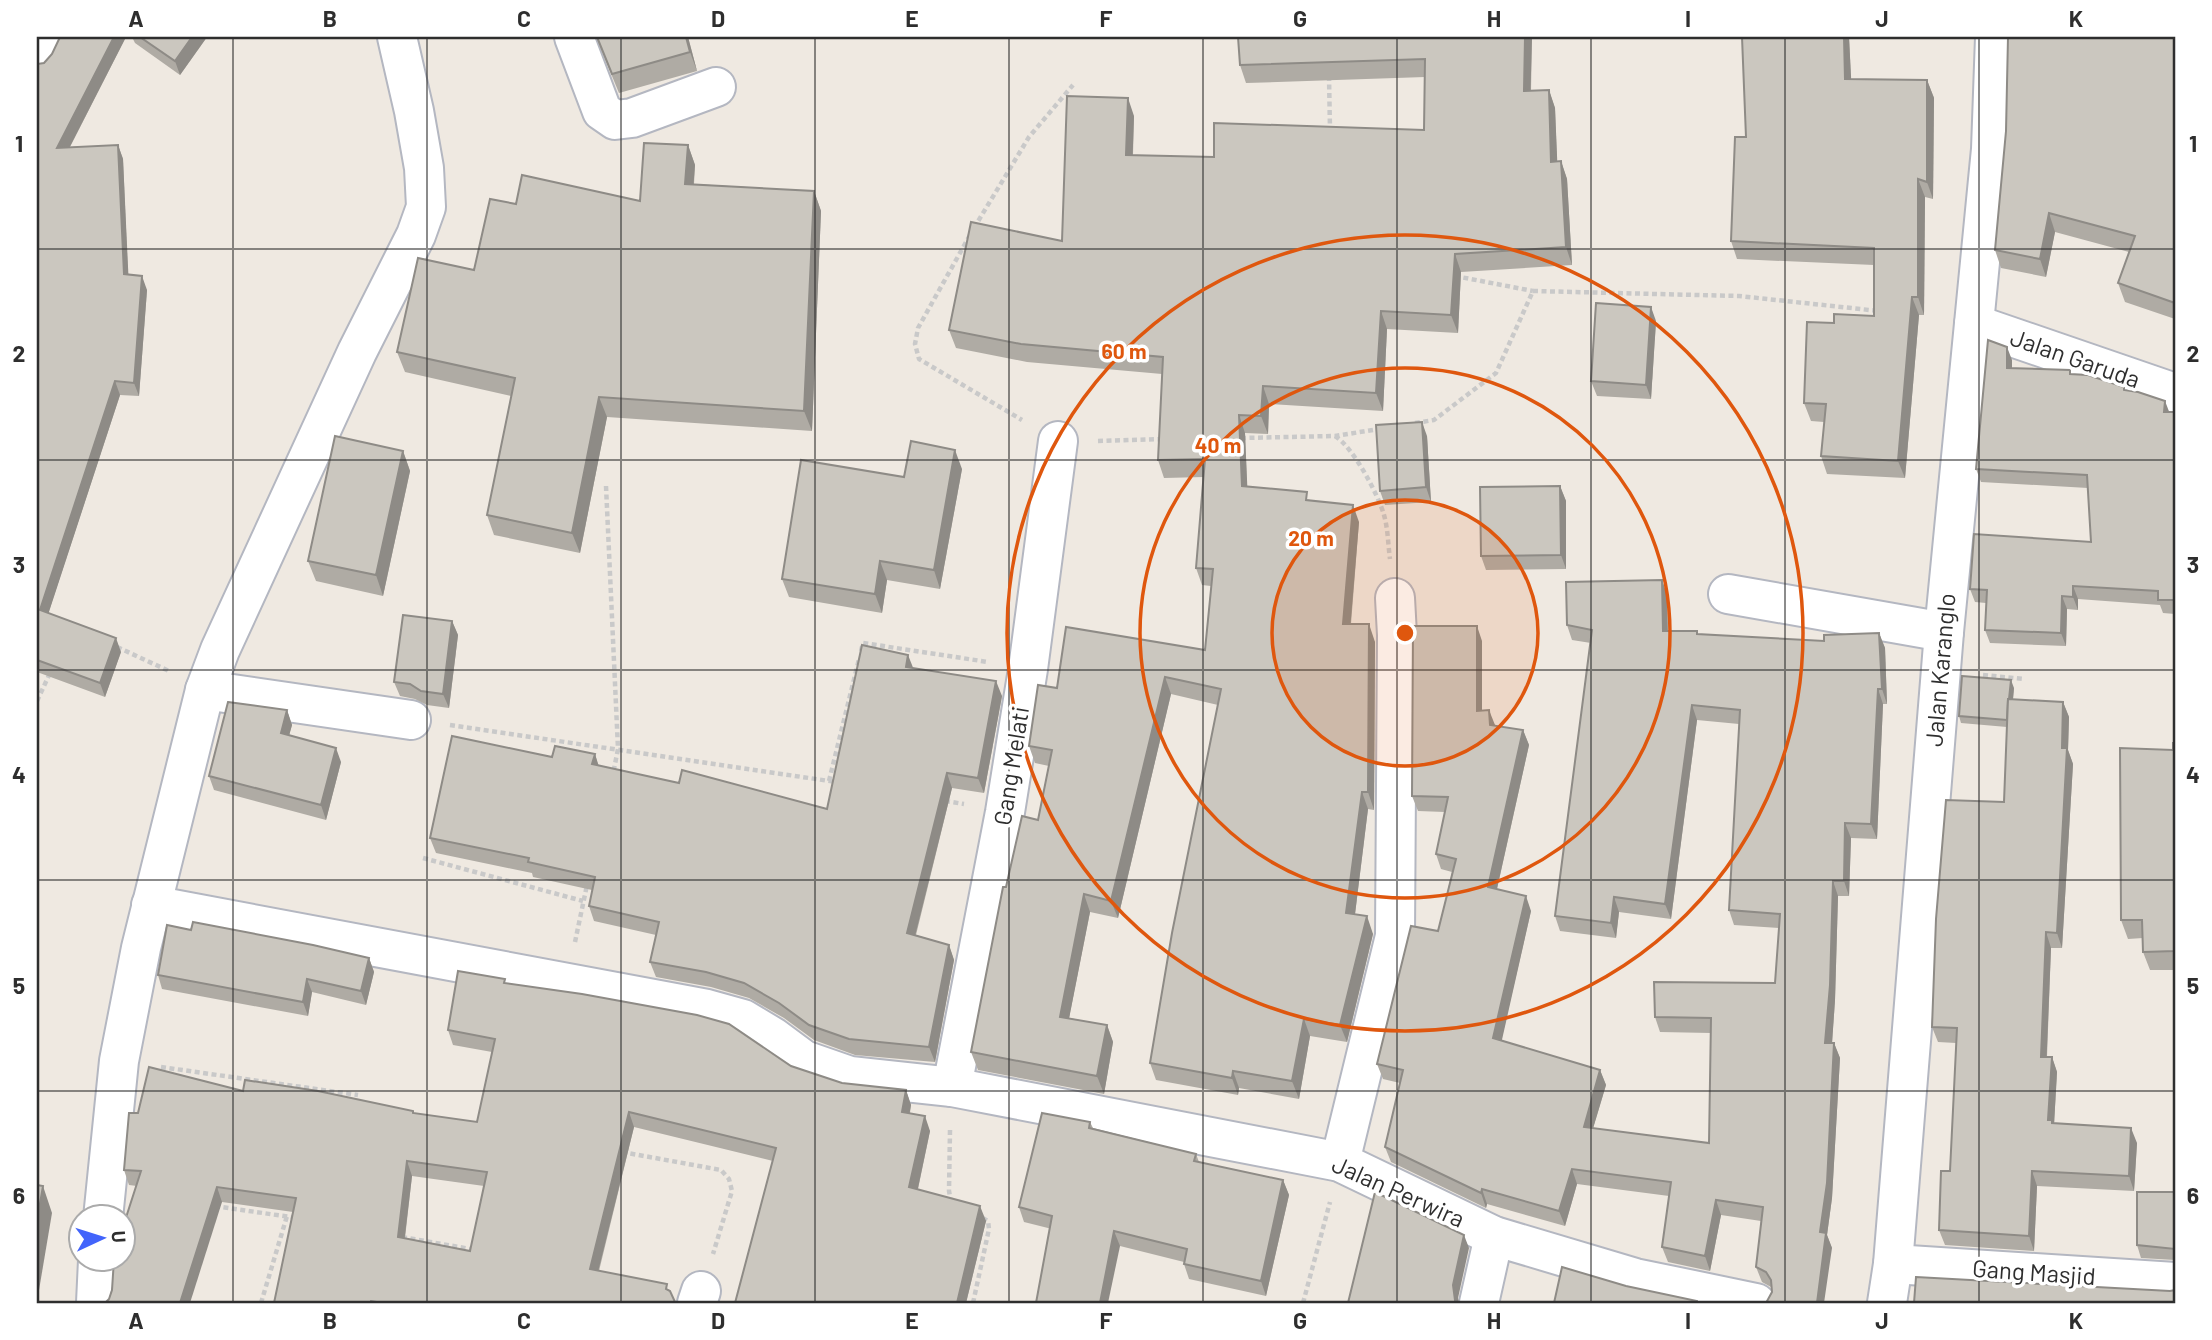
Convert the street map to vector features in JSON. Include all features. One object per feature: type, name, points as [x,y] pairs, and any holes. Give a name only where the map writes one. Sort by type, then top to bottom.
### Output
[{"type":"street","points":[[37,58],[47,37]]},
{"type":"street","points":[[104,1204],[119,1061],[141,948],[205,690],[220,650],[357,352],[416,235],[426,207],[424,168],[397,37]]},
{"type":"street","points":[[574,37],[603,111],[615,120],[632,118],[716,87]]},
{"type":"street","name":"Jalan Karanglo","points":[[1886,1303],[1893,1264],[1944,632],[1991,149],[1995,37]]},
{"type":"street","name":"Jalan Garuda","points":[[1974,324],[2175,393]]},
{"type":"street","name":"Gang Melati","points":[[952,1087],[1005,812],[1028,669],[1058,442]]},
{"type":"street","points":[[1728,594],[1944,632]]},
{"type":"street","points":[[1340,1162],[1395,936],[1395,598]]},
{"type":"street","points":[[205,690],[411,720]]},
{"type":"street","name":"Jalan Perwira","points":[[151,905],[707,1009],[743,1019],[804,1060],[850,1076],[952,1087],[1340,1162],[1494,1236],[1635,1278],[1756,1303]]},
{"type":"street","points":[[1479,1303],[1494,1236]]},
{"type":"street","name":"Gang Masjid","points":[[1893,1264],[2175,1282]]},
{"type":"street","points":[[96,1303],[97,1274]]},
{"type":"path","points":[[1329,63],[1330,130]]},
{"type":"path","points":[[1073,85],[1021,149],[918,328],[915,344],[919,359],[1058,442],[1169,439]]},
{"type":"path","points":[[1454,276],[1533,291],[1739,296],[1822,303],[1891,313]]},
{"type":"path","points":[[1409,424],[1434,419],[1496,373],[1533,291]]},
{"type":"path","points":[[1238,438],[1335,436],[1384,428]]},
{"type":"path","points":[[1335,436],[1352,451],[1382,507],[1395,598]]},
{"type":"path","points":[[606,485],[618,749],[610,787]]},
{"type":"path","points":[[109,643],[205,690]]},
{"type":"path","points":[[829,781],[863,643],[1028,669]]},
{"type":"path","points":[[37,701],[54,663]]},
{"type":"path","points":[[411,720],[842,783]]},
{"type":"path","points":[[937,800],[1005,812]]},
{"type":"path","points":[[423,858],[583,901]]},
{"type":"path","points":[[566,982],[589,876]]},
{"type":"path","points":[[119,1061],[358,1094]]},
{"type":"path","points":[[952,1087],[948,1191],[953,1207]]},
{"type":"path","points":[[616,1151],[721,1170],[729,1179],[732,1191],[699,1297]]},
{"type":"path","points":[[1303,1303],[1340,1162]]},
{"type":"path","points":[[210,1205],[300,1219]]},
{"type":"path","points":[[973,1303],[989,1229],[986,1219],[975,1215]]},
{"type":"path","points":[[261,1303],[287,1216]]},
{"type":"path","points":[[394,1236],[488,1252]]},
{"type":"building","points":[[60,37],[114,37],[57,148],[118,145],[124,274],[142,276],[134,383],[115,381],[40,610],[116,638],[100,683],[37,660],[37,64],[44,63],[52,54]]},
{"type":"building","points":[[140,37],[192,37],[175,61]]},
{"type":"building","points":[[597,37],[686,37],[690,52],[612,74]]},
{"type":"building","points":[[1238,37],[1525,37],[1524,91],[1549,90],[1551,162],[1561,161],[1566,247],[1455,254],[1451,315],[1381,311],[1376,393],[1263,386],[1261,416],[1239,415],[1242,486],[1307,492],[1306,500],[1353,505],[1343,624],[1369,624],[1368,792],[1362,792],[1346,913],[1367,916],[1340,1025],[1304,1019],[1292,1081],[1233,1071],[1232,1078],[1150,1063],[1172,933],[1221,689],[1165,677],[1111,901],[1084,894],[1060,1017],[1107,1025],[1097,1076],[971,1052],[1003,887],[1006,887],[1022,816],[1038,820],[1052,750],[1029,746],[1038,685],[1057,688],[1066,627],[1205,650],[1213,569],[1196,568],[1205,459],[1158,460],[1163,357],[1021,344],[949,330],[971,222],[1062,241],[1067,96],[1128,98],[1126,155],[1214,157],[1214,123],[1424,130],[1425,59],[1240,65]]},
{"type":"building","points":[[1742,37],[1844,37],[1845,79],[1927,80],[1927,182],[1918,179],[1918,297],[1912,297],[1898,461],[1821,456],[1826,404],[1804,403],[1807,322],[1834,323],[1834,314],[1874,316],[1874,248],[1731,241],[1735,137],[1746,137]]},
{"type":"building","points":[[2008,37],[2175,37],[2175,303],[2118,283],[2135,236],[2049,213],[2040,259],[1995,250],[2006,131]]},
{"type":"building","points":[[644,143],[688,145],[685,184],[814,191],[804,411],[599,397],[572,533],[487,515],[515,378],[397,352],[418,258],[474,270],[490,199],[516,204],[522,175],[640,201]]},
{"type":"building","points":[[1596,303],[1651,307],[1646,385],[1591,381]]},
{"type":"building","points":[[1988,340],[2007,347],[2007,368],[2070,370],[2070,374],[2088,375],[2124,387],[2124,390],[2165,401],[2164,412],[2175,412],[2175,600],[2158,600],[2158,591],[2073,586],[2073,597],[2062,596],[2061,633],[1985,630],[1987,590],[1970,589],[1974,534],[2091,542],[2087,475],[1976,469]]},
{"type":"building","points":[[1422,422],[1426,487],[1380,491],[1376,425]]},
{"type":"building","points":[[335,436],[403,451],[376,575],[308,561]]},
{"type":"building","points":[[911,441],[955,450],[934,570],[880,561],[875,594],[782,579],[801,460],[904,477]]},
{"type":"building","points":[[1560,486],[1561,555],[1481,556],[1480,487]]},
{"type":"building","points":[[1662,580],[1663,631],[1697,631],[1697,634],[1824,641],[1824,635],[1879,633],[1882,689],[1878,689],[1871,824],[1845,823],[1844,881],[1833,881],[1830,985],[1825,1043],[1834,1043],[1827,1183],[1820,1232],[1826,1233],[1817,1303],[1766,1303],[1772,1292],[1771,1280],[1766,1272],[1756,1267],[1763,1207],[1716,1200],[1705,1256],[1662,1247],[1671,1182],[1572,1169],[1559,1211],[1482,1189],[1481,1193],[1385,1147],[1403,1070],[1377,1064],[1411,926],[1438,931],[1456,859],[1436,854],[1448,797],[1412,796],[1413,626],[1477,626],[1477,711],[1489,710],[1490,725],[1523,730],[1488,887],[1526,896],[1493,1038],[1600,1070],[1584,1127],[1709,1143],[1711,1018],[1655,1017],[1654,982],[1775,983],[1780,914],[1729,910],[1740,710],[1692,705],[1665,904],[1614,897],[1611,923],[1555,916],[1592,630],[1567,625],[1566,582]]},
{"type":"building","points":[[403,615],[452,621],[443,694],[421,691],[410,684],[394,682]]},
{"type":"building","points":[[862,645],[908,655],[906,667],[996,681],[978,778],[947,773],[907,933],[949,945],[929,1047],[849,1039],[809,1025],[779,1003],[744,983],[706,972],[650,962],[659,922],[589,906],[595,877],[528,862],[529,858],[430,838],[452,736],[552,757],[555,746],[595,754],[592,764],[679,783],[682,770],[827,809]]},
{"type":"building","points":[[1962,676],[2011,680],[2007,720],[1959,716]]},
{"type":"building","points":[[2008,699],[2063,702],[2062,748],[2067,748],[2057,933],[2046,932],[2041,1057],[2052,1057],[2048,1120],[2052,1120],[2052,1123],[2131,1128],[2129,1176],[2032,1171],[2029,1236],[1939,1230],[1941,1171],[1950,1171],[1957,1028],[1932,1027],[1936,919],[1946,800],[2004,802]]},
{"type":"building","points":[[228,702],[287,710],[281,733],[336,748],[321,805],[209,776]]},
{"type":"building","points":[[2173,743],[2175,951],[2143,952],[2142,920],[2121,920],[2120,748],[2173,750]]},
{"type":"building","points":[[193,922],[369,958],[361,991],[307,979],[303,1002],[158,975],[167,925],[191,930]]},
{"type":"building","points":[[458,971],[505,979],[504,983],[697,1015],[729,1024],[791,1066],[842,1083],[906,1090],[902,1112],[925,1116],[909,1187],[980,1206],[957,1303],[735,1303],[776,1148],[629,1112],[590,1269],[667,1284],[666,1289],[677,1303],[274,1303],[296,1198],[217,1187],[180,1303],[105,1303],[112,1290],[113,1274],[136,1274],[136,1204],[130,1204],[141,1171],[124,1170],[129,1113],[138,1113],[149,1067],[243,1091],[245,1080],[318,1091],[413,1113],[477,1122],[495,1039],[448,1030]],"holes":[[[407,1161],[487,1172],[470,1251],[398,1237]]]},
{"type":"building","points":[[1042,1113],[1090,1122],[1089,1128],[1196,1154],[1194,1161],[1283,1180],[1261,1281],[1184,1264],[1187,1249],[1114,1231],[1100,1303],[1036,1303],[1052,1216],[1019,1207]]},
{"type":"building","points":[[37,1185],[43,1186],[37,1221]]},
{"type":"building","points":[[1375,1192],[1464,1235],[1453,1285],[1455,1303],[1348,1303]]},
{"type":"building","points":[[2137,1192],[2175,1192],[2175,1249],[2137,1245]]},
{"type":"building","points":[[1562,1267],[1626,1286],[1697,1301],[1697,1303],[1554,1303]]},
{"type":"building","points":[[1916,1277],[2175,1290],[2175,1303],[1914,1303]]}]
